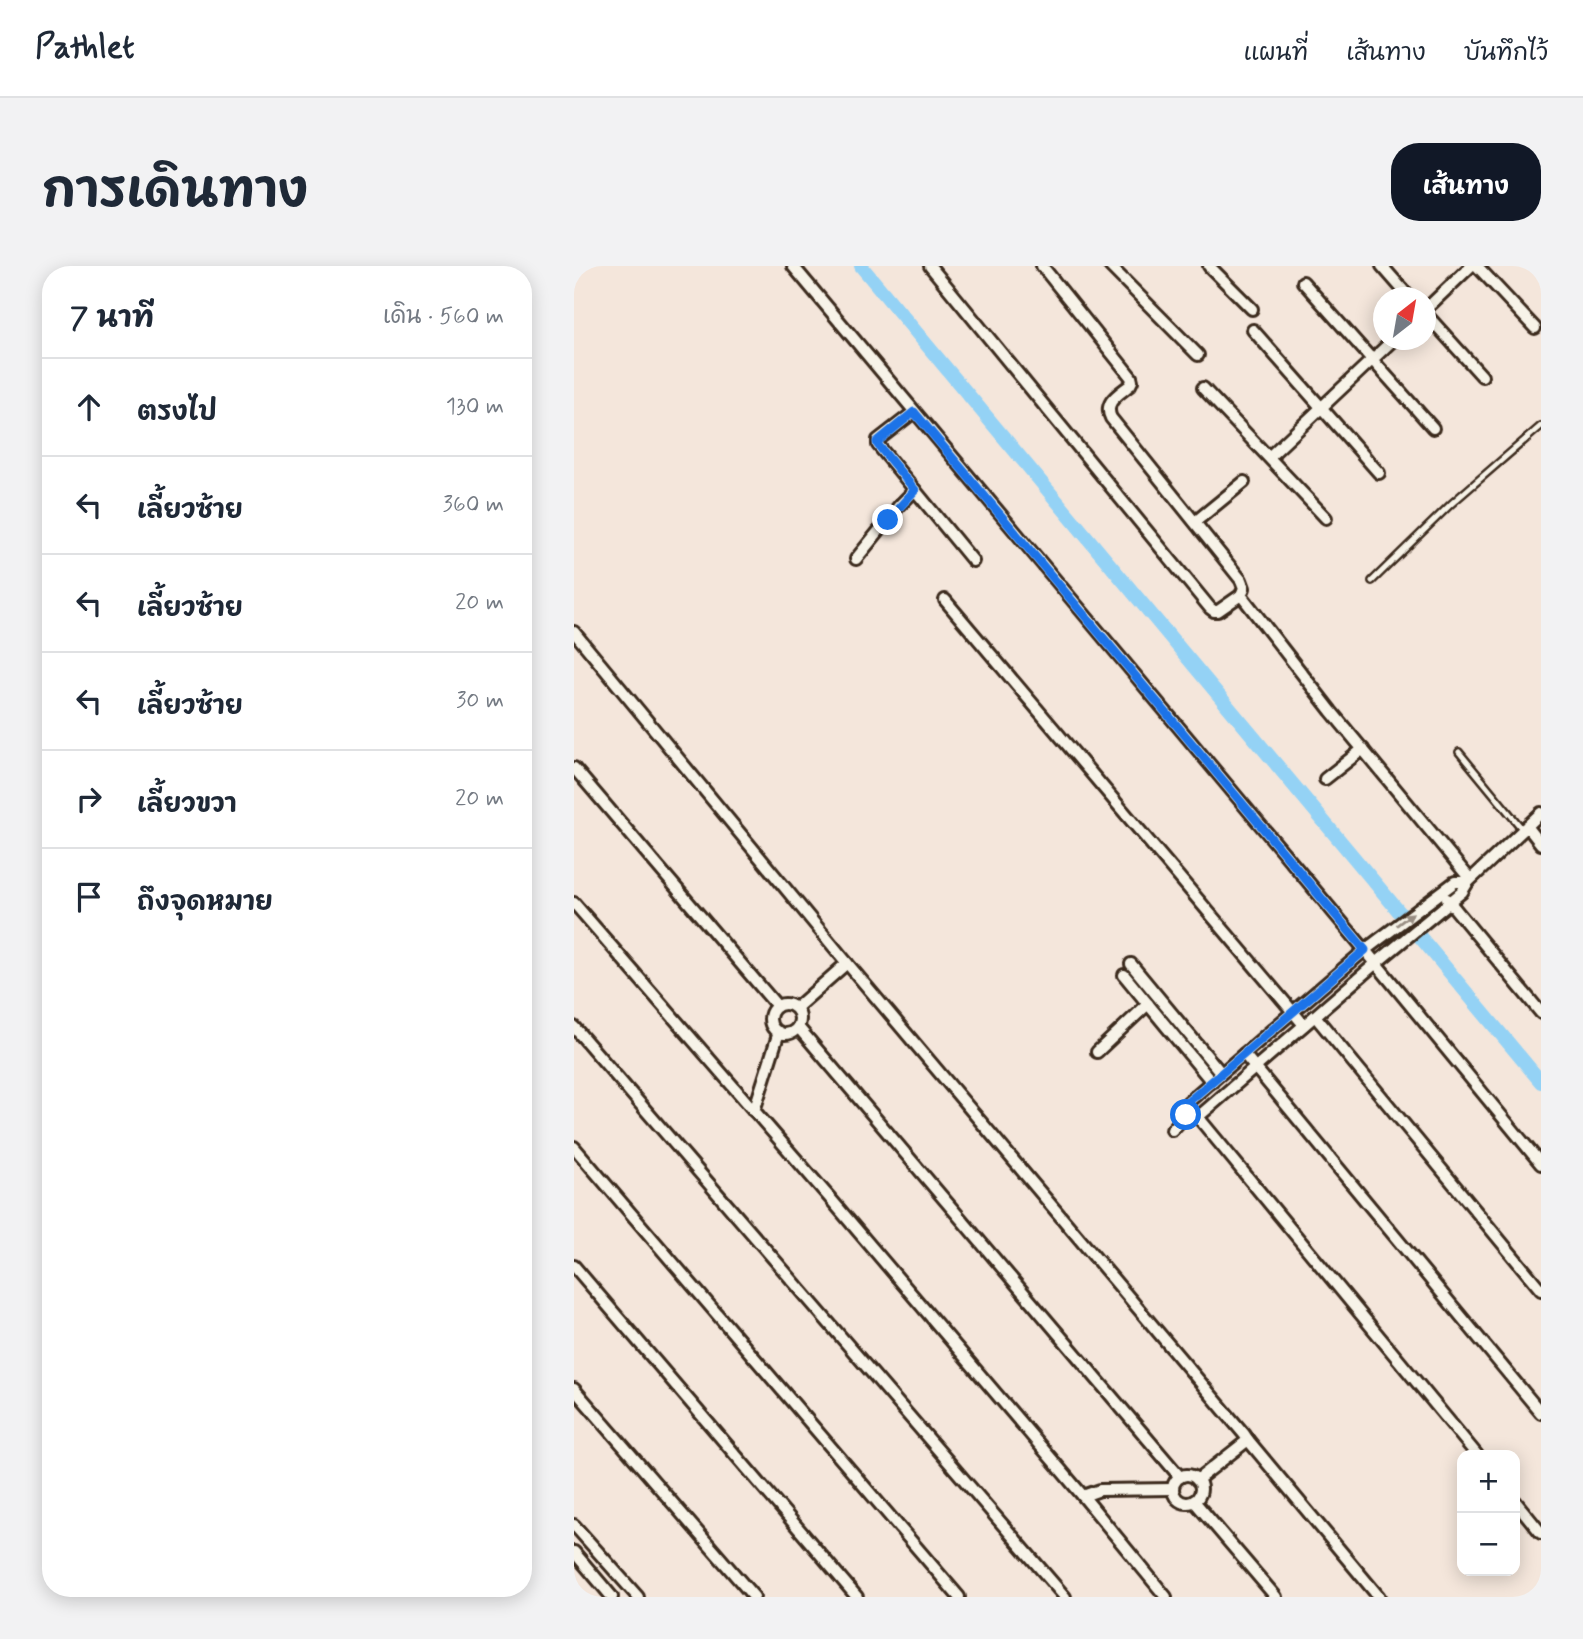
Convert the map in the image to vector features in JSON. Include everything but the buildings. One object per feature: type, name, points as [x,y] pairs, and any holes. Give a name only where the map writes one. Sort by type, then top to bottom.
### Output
[{"type":"street","points":[[793,266],[1541,1164]]},
{"type":"street","points":[[930,266],[1210,608],[1218,611],[1241,595],[1244,588],[1241,580],[1108,412],[1110,403],[1130,385],[1131,377],[1042,266]]},
{"type":"street","points":[[1110,266],[1198,355]]},
{"type":"street","points":[[1209,266],[1252,309]]},
{"type":"street","points":[[1382,266],[1400,287]]},
{"type":"street","points":[[1436,302],[1471,266]]},
{"type":"street","points":[[1477,266],[1535,328]]},
{"type":"street","points":[[1303,282],[1433,428]]},
{"type":"street","points":[[1436,323],[1482,376]]},
{"type":"street","points":[[1253,330],[1379,473]]},
{"type":"street","points":[[1269,457],[1382,350]]},
{"type":"street","points":[[1203,388],[1326,518]]},
{"type":"street","points":[[914,412],[877,442],[878,445],[972,561]]},
{"type":"street","points":[[1195,522],[1244,482]]},
{"type":"street","points":[[856,559],[915,490]]},
{"type":"street","points":[[1241,595],[1469,881]]},
{"type":"street","points":[[945,600],[1304,1025]]},
{"type":"street","points":[[574,632],[1379,1597]]},
{"type":"street","points":[[1325,779],[1363,749]]},
{"type":"street","points":[[574,768],[777,1006]]},
{"type":"street","points":[[1172,1130],[1255,1068],[1462,892],[1469,881],[1541,813]]},
{"type":"street","points":[[1525,828],[1541,844]]},
{"type":"street","points":[[1469,881],[1455,882],[1365,950],[1184,1108],[1473,1450]]},
{"type":"street","points":[[1442,892],[1541,1013]]},
{"type":"street","points":[[574,903],[1083,1496],[1166,1597]]},
{"type":"street","points":[[796,1008],[848,963]]},
{"type":"street","points":[[1130,964],[1221,1073]]},
{"type":"street","points":[[1124,975],[1212,1082]]},
{"type":"street","points":[[787,1004],[796,1008],[800,1017],[797,1027],[789,1033],[779,1032],[770,1020],[777,1006],[787,1004]]},
{"type":"street","points":[[1097,1052],[1147,1004]]},
{"type":"street","points":[[1315,1016],[1541,1290]]},
{"type":"street","points":[[797,1027],[1180,1477]]},
{"type":"street","points":[[754,1111],[779,1032]]},
{"type":"street","points":[[576,1033],[1062,1596]]},
{"type":"street","points":[[1244,1054],[1541,1413]]},
{"type":"street","points":[[574,1147],[959,1597]]},
{"type":"street","points":[[574,1266],[857,1597]]},
{"type":"street","points":[[574,1389],[754,1597]]},
{"type":"street","points":[[1198,1480],[1248,1440]]},
{"type":"street","points":[[1189,1475],[1198,1480],[1200,1494],[1194,1501],[1180,1501],[1174,1494],[1176,1480],[1180,1477],[1189,1475]]},
{"type":"street","points":[[1083,1496],[1100,1490],[1173,1489]]},
{"type":"street","points":[[1194,1501],[1276,1597]]},
{"type":"street","points":[[1520,1507],[1541,1533]]},
{"type":"street","points":[[574,1525],[638,1597]]},
{"type":"street","points":[[582,1562],[596,1550]]},
{"type":"street","points":[[574,1552],[612,1597]]},
{"type":"lane","points":[[1373,581],[1451,504],[1541,426]]},
{"type":"lane","points":[[1459,752],[1525,828]]},
{"type":"waterway","points":[[861,266],[1541,1082]]},
{"type":"route","points":[[888,520],[915,490],[877,442],[914,412],[1365,950],[1188,1102],[1184,1108],[1186,1115]]}]
